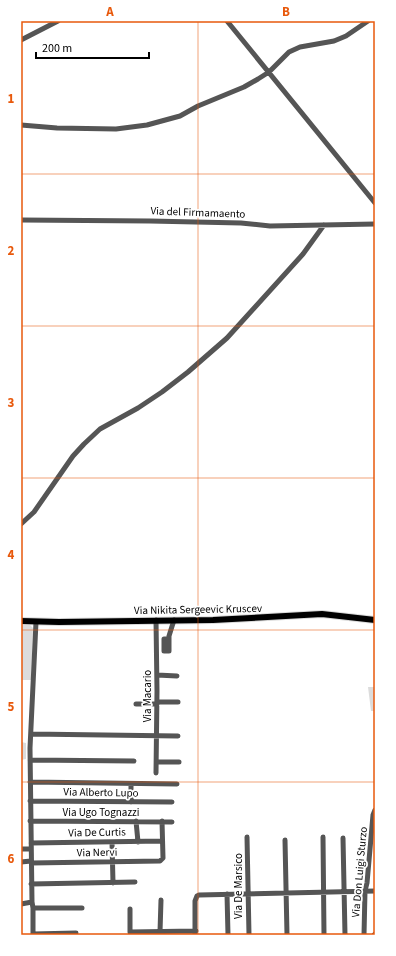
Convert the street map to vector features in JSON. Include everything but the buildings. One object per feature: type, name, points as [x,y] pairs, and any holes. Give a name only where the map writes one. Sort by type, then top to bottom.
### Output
[{"type":"main road","name":"Via Nikita Sergeevic Kruscev","points":[[21,621],[240,619],[322,614],[375,620]]},
{"type":"street","points":[[21,40],[58,21]]},
{"type":"street","points":[[227,21],[375,203]]},
{"type":"street","points":[[21,125],[116,129],[147,125],[180,116],[218,97],[244,87],[269,72],[289,52],[300,47],[334,41],[346,36],[368,21]]},
{"type":"street","points":[[21,226],[23,220]]},
{"type":"street","name":"Via del Firmamaento","points":[[23,220],[241,223],[270,226],[375,224]]},
{"type":"street","points":[[21,524],[34,512],[73,456],[84,444],[100,429],[138,408],[162,392],[188,372],[227,338],[303,254],[324,226]]},
{"type":"street","name":"Via Macario","points":[[156,620],[156,773]]},
{"type":"street","points":[[156,649],[164,649],[164,639],[169,639],[174,620]]},
{"type":"street","points":[[36,622],[30,760],[33,934],[76,933]]},
{"type":"street","points":[[157,675],[177,676]]},
{"type":"street","points":[[136,704],[178,702]]},
{"type":"street","points":[[31,734],[178,736]]},
{"type":"street","points":[[30,760],[134,762]]},
{"type":"street","points":[[157,762],[179,762]]},
{"type":"street","points":[[30,782],[177,784]]},
{"type":"street","points":[[131,784],[131,802]]},
{"type":"street","name":"Via Alberto Lupo","points":[[30,801],[172,802]]},
{"type":"street","name":"Via Don Luigi Sturzo","points":[[364,935],[365,891],[374,810]]},
{"type":"street","name":"Via Ugo Tognazzi","points":[[30,821],[172,822]]},
{"type":"street","points":[[136,821],[138,842]]},
{"type":"street","points":[[162,821],[162,841]]},
{"type":"street","name":"Via De Marsico","points":[[248,837],[248,935]]},
{"type":"street","points":[[323,837],[324,935]]},
{"type":"street","points":[[343,838],[345,935]]},
{"type":"street","points":[[285,840],[287,935]]},
{"type":"street","name":"Via De Curtis","points":[[21,849],[31,846],[162,841]]},
{"type":"street","name":"Via Nervi","points":[[21,862],[160,861],[162,860],[162,841]]},
{"type":"street","points":[[112,842],[113,883]]},
{"type":"street","points":[[31,884],[135,882]]},
{"type":"street","points":[[130,909],[130,932],[196,933],[197,896],[249,893],[375,891]]},
{"type":"street","points":[[227,894],[228,935]]},
{"type":"street","points":[[160,932],[161,900]]},
{"type":"street","points":[[21,904],[82,908]]},
{"type":"shaded area","points":[[21,623],[29,624],[33,628],[31,680],[21,680]]},
{"type":"shaded area","points":[[368,687],[375,687],[375,711],[371,711]]},
{"type":"shaded area","points":[[21,742],[26,743],[26,759],[21,760]]}]
